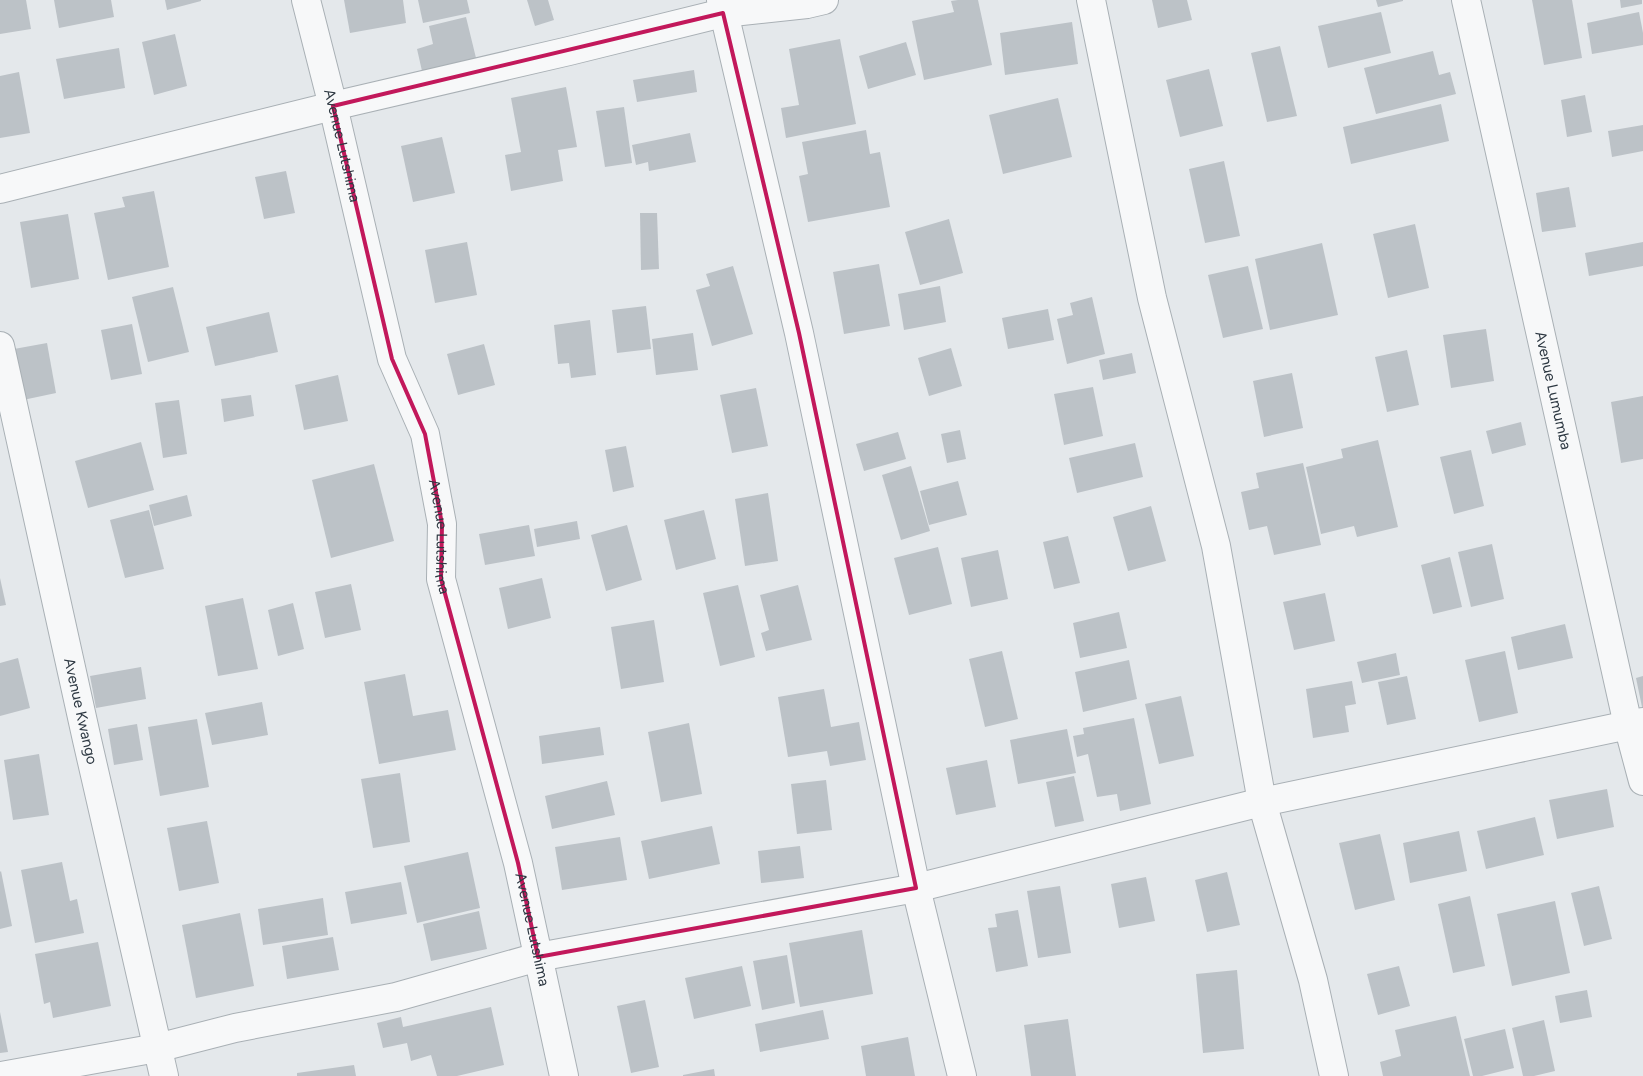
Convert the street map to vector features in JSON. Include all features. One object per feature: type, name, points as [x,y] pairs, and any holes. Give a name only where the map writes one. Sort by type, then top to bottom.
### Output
[{"type":"street","name":"Avenue Lutshima","points":[[306,0],[333,106],[392,359],[425,434],[442,524],[441,579],[518,863],[564,1076]]},
{"type":"street","points":[[0,189],[333,106],[569,52],[722,7],[807,4],[824,0]]},
{"type":"street","points":[[1091,0],[1152,298],[1216,546],[1262,802],[1313,980],[1334,1076]]},
{"type":"street","name":"Avenue Lumumba","points":[[1466,0],[1636,724],[1643,781]]},
{"type":"street","points":[[722,7],[799,333],[916,888],[962,1076]]},
{"type":"street","name":"Avenue Kwango","points":[[0,346],[86,740],[164,1076]]},
{"type":"street","points":[[1,1076],[157,1048],[235,1028],[396,997],[538,956],[916,888],[1262,802],[1636,724]]},
{"type":"highlighted area","points":[[723,13],[799,333],[916,888],[538,957],[518,863],[441,579],[442,524],[425,434],[392,359],[333,106]]},
{"type":"building","points":[[0,0],[26,0],[31,29],[0,34]]},
{"type":"building","points":[[54,0],[111,0],[114,17],[59,28]]},
{"type":"building","points":[[165,0],[201,0],[201,1],[167,10]]},
{"type":"building","points":[[344,0],[403,0],[406,23],[350,33]]},
{"type":"building","points":[[418,0],[467,0],[470,13],[423,23]]},
{"type":"building","points":[[527,0],[548,0],[554,20],[535,26]]},
{"type":"building","points":[[978,0],[992,65],[924,80],[912,21],[954,12],[951,1]]},
{"type":"building","points":[[1152,0],[1187,0],[1192,20],[1158,28]]},
{"type":"building","points":[[1376,0],[1403,0],[1403,1],[1378,7]]},
{"type":"building","points":[[1532,0],[1572,0],[1582,58],[1544,65]]},
{"type":"building","points":[[1620,0],[1642,0],[1642,4],[1621,8]]},
{"type":"building","points":[[1381,12],[1391,53],[1328,68],[1318,26]]},
{"type":"building","points":[[1639,12],[1643,45],[1592,54],[1587,23]]},
{"type":"building","points":[[466,17],[476,58],[422,71],[417,49],[433,44],[429,26]]},
{"type":"building","points":[[1072,22],[1078,64],[1005,75],[1000,33]]},
{"type":"building","points":[[175,34],[187,86],[154,95],[142,42]]},
{"type":"building","points":[[840,39],[856,124],[786,138],[781,108],[799,105],[789,49]]},
{"type":"building","points":[[906,42],[916,75],[868,89],[859,56]]},
{"type":"building","points":[[1280,46],[1297,116],[1267,122],[1251,53]]},
{"type":"building","points":[[119,48],[125,88],[64,99],[56,59]]},
{"type":"building","points":[[1433,51],[1439,75],[1450,72],[1456,94],[1376,114],[1364,68]]},
{"type":"building","points":[[1209,69],[1223,126],[1180,137],[1166,80]]},
{"type":"building","points":[[694,70],[697,92],[637,102],[633,80]]},
{"type":"building","points":[[19,72],[30,133],[0,138],[0,76]]},
{"type":"building","points":[[566,87],[577,147],[558,150],[563,181],[511,191],[505,155],[521,152],[511,98]]},
{"type":"building","points":[[1585,95],[1592,132],[1567,137],[1561,100]]},
{"type":"building","points":[[1058,98],[1072,157],[1003,174],[989,115]]},
{"type":"building","points":[[1441,104],[1449,141],[1351,164],[1343,127]]},
{"type":"building","points":[[624,107],[632,163],[605,167],[596,111]]},
{"type":"building","points":[[1643,125],[1643,151],[1612,157],[1608,131]]},
{"type":"building","points":[[866,130],[870,154],[880,152],[890,207],[808,222],[799,176],[808,174],[802,142]]},
{"type":"building","points":[[690,133],[696,162],[649,171],[648,162],[636,165],[632,145]]},
{"type":"building","points":[[442,137],[455,193],[413,202],[401,146]]},
{"type":"building","points":[[1224,161],[1240,236],[1205,243],[1189,169]]},
{"type":"building","points":[[286,171],[295,213],[264,219],[255,177]]},
{"type":"building","points":[[1569,187],[1576,227],[1542,232],[1536,193]]},
{"type":"building","points":[[154,191],[169,267],[108,280],[94,213],[125,207],[122,197]]},
{"type":"building","points":[[640,213],[657,213],[659,269],[641,270]]},
{"type":"building","points":[[68,214],[79,279],[31,288],[20,222]]},
{"type":"building","points":[[949,219],[963,273],[920,285],[905,232]]},
{"type":"building","points":[[1415,224],[1429,288],[1388,298],[1373,234]]},
{"type":"building","points":[[467,242],[477,295],[435,303],[425,250]]},
{"type":"building","points":[[1643,242],[1643,266],[1589,276],[1585,253]]},
{"type":"building","points":[[1322,243],[1338,315],[1270,330],[1255,259]]},
{"type":"building","points":[[879,264],[890,326],[844,334],[833,272]]},
{"type":"building","points":[[733,266],[753,334],[712,346],[696,290],[710,286],[706,274]]},
{"type":"building","points":[[1248,266],[1263,329],[1223,338],[1208,275]]},
{"type":"building","points":[[940,286],[946,322],[904,330],[898,294]]},
{"type":"building","points":[[173,287],[189,352],[148,362],[132,297]]},
{"type":"building","points":[[1092,297],[1105,354],[1067,364],[1057,319],[1073,315],[1070,303]]},
{"type":"building","points":[[646,306],[651,349],[617,353],[612,310]]},
{"type":"building","points":[[1048,309],[1054,340],[1008,349],[1002,318]]},
{"type":"building","points":[[269,312],[278,352],[215,366],[206,327]]},
{"type":"building","points":[[590,320],[596,375],[571,378],[569,363],[558,364],[554,325]]},
{"type":"building","points":[[132,324],[142,374],[111,380],[101,330]]},
{"type":"building","points":[[1486,329],[1494,381],[1451,388],[1443,335]]},
{"type":"building","points":[[693,333],[698,370],[656,375],[652,339]]},
{"type":"building","points":[[47,343],[56,393],[23,400],[14,349]]},
{"type":"building","points":[[484,344],[495,385],[458,395],[447,354]]},
{"type":"building","points":[[951,348],[962,386],[929,396],[918,358]]},
{"type":"building","points":[[1407,350],[1419,405],[1387,412],[1375,357]]},
{"type":"building","points":[[1132,353],[1136,373],[1103,380],[1099,360]]},
{"type":"building","points":[[1292,373],[1303,428],[1264,437],[1253,381]]},
{"type":"building","points":[[338,375],[348,421],[304,430],[295,385]]},
{"type":"building","points":[[1093,387],[1103,436],[1064,445],[1054,394]]},
{"type":"building","points":[[756,388],[768,446],[732,453],[720,395]]},
{"type":"building","points":[[251,395],[254,416],[224,422],[221,399]]},
{"type":"building","points":[[1643,396],[1643,459],[1621,463],[1611,402]]},
{"type":"building","points":[[179,400],[187,454],[163,458],[155,403]]},
{"type":"building","points":[[1521,422],[1526,445],[1492,454],[1486,431]]},
{"type":"building","points":[[960,430],[966,459],[947,463],[941,434]]},
{"type":"building","points":[[898,432],[906,459],[864,471],[856,444]]},
{"type":"building","points":[[1378,440],[1398,527],[1357,537],[1354,526],[1321,534],[1306,467],[1343,458],[1341,449]]},
{"type":"building","points":[[141,442],[154,490],[88,508],[75,461]]},
{"type":"building","points":[[1135,443],[1143,477],[1077,493],[1069,458]]},
{"type":"building","points":[[626,446],[634,487],[613,492],[605,450]]},
{"type":"building","points":[[1471,450],[1484,506],[1454,514],[1440,457]]},
{"type":"building","points":[[1303,463],[1321,545],[1274,555],[1267,526],[1249,530],[1241,492],[1259,488],[1256,473]]},
{"type":"building","points":[[374,464],[394,541],[331,558],[312,480]]},
{"type":"building","points":[[911,466],[930,531],[901,540],[882,475]]},
{"type":"building","points":[[958,481],[967,515],[929,525],[920,491]]},
{"type":"building","points":[[768,493],[778,561],[745,566],[735,499]]},
{"type":"building","points":[[187,495],[192,516],[154,526],[149,505]]},
{"type":"building","points":[[1151,506],[1166,561],[1128,571],[1113,517]]},
{"type":"building","points":[[149,510],[164,569],[125,578],[110,520]]},
{"type":"building","points":[[704,510],[716,559],[676,570],[664,520]]},
{"type":"building","points":[[577,521],[580,539],[537,547],[534,529]]},
{"type":"building","points":[[529,525],[535,556],[485,565],[479,534]]},
{"type":"building","points":[[627,525],[642,580],[606,591],[591,535]]},
{"type":"building","points":[[1068,536],[1080,583],[1054,589],[1043,542]]},
{"type":"building","points":[[1492,544],[1504,599],[1471,607],[1458,552]]},
{"type":"building","points":[[938,547],[952,604],[909,615],[894,558]]},
{"type":"building","points":[[998,550],[1008,599],[971,607],[961,558]]},
{"type":"building","points":[[1450,557],[1462,607],[1433,614],[1421,565]]},
{"type":"building","points":[[0,578],[6,605],[0,606]]},
{"type":"building","points":[[542,578],[551,618],[508,629],[499,588]]},
{"type":"building","points":[[351,584],[361,630],[325,638],[315,592]]},
{"type":"building","points":[[738,585],[755,657],[720,666],[703,593]]},
{"type":"building","points":[[798,585],[812,640],[766,651],[761,633],[769,630],[760,595]]},
{"type":"building","points":[[1325,593],[1335,641],[1294,650],[1283,602]]},
{"type":"building","points":[[243,598],[258,669],[218,676],[205,606]]},
{"type":"building","points":[[293,603],[304,649],[278,656],[268,610]]},
{"type":"building","points":[[1119,612],[1127,648],[1080,658],[1073,623]]},
{"type":"building","points":[[654,620],[664,682],[621,689],[611,627]]},
{"type":"building","points":[[1565,624],[1573,658],[1518,670],[1511,637]]},
{"type":"building","points":[[1002,651],[1018,719],[985,727],[969,659]]},
{"type":"building","points":[[1505,651],[1518,713],[1479,722],[1465,660]]},
{"type":"building","points":[[1396,653],[1400,675],[1362,683],[1357,662]]},
{"type":"building","points":[[18,658],[30,708],[0,716],[0,663]]},
{"type":"building","points":[[1129,660],[1137,699],[1083,712],[1075,672]]},
{"type":"building","points":[[141,667],[146,699],[96,708],[90,676]]},
{"type":"building","points":[[405,674],[413,716],[448,710],[456,750],[379,764],[364,682]]},
{"type":"building","points":[[1407,676],[1416,719],[1387,725],[1378,682]]},
{"type":"building","points":[[1643,676],[1643,707],[1642,707],[1636,678]]},
{"type":"building","points":[[1352,681],[1356,704],[1345,706],[1349,732],[1313,738],[1306,689]]},
{"type":"building","points":[[824,689],[831,727],[859,722],[866,760],[830,766],[827,751],[788,757],[778,697]]},
{"type":"building","points":[[1181,696],[1194,756],[1159,764],[1145,704]]},
{"type":"building","points":[[262,702],[268,735],[212,745],[205,713]]},
{"type":"building","points":[[1134,718],[1151,804],[1120,811],[1117,794],[1097,797],[1088,754],[1077,757],[1073,736],[1084,734],[1083,728]]},
{"type":"building","points":[[197,719],[209,787],[160,796],[148,727]]},
{"type":"building","points":[[689,723],[702,794],[661,802],[648,732]]},
{"type":"building","points":[[137,724],[143,760],[114,765],[108,729]]},
{"type":"building","points":[[600,727],[604,755],[542,764],[539,736]]},
{"type":"building","points":[[1067,729],[1076,773],[1018,784],[1010,740]]},
{"type":"building","points":[[39,754],[49,815],[13,820],[4,760]]},
{"type":"building","points":[[987,760],[996,807],[956,815],[946,768]]},
{"type":"building","points":[[400,773],[410,842],[373,848],[361,779]]},
{"type":"building","points":[[1074,776],[1084,821],[1055,827],[1046,782]]},
{"type":"building","points":[[826,780],[832,830],[797,834],[791,784]]},
{"type":"building","points":[[607,781],[615,815],[552,829],[545,796]]},
{"type":"building","points":[[1607,789],[1614,827],[1557,839],[1549,800]]},
{"type":"building","points":[[1535,817],[1544,855],[1486,869],[1477,831]]},
{"type":"building","points":[[207,821],[219,883],[179,891],[167,828]]},
{"type":"building","points":[[712,826],[720,864],[649,879],[641,841]]},
{"type":"building","points":[[1459,831],[1467,871],[1410,883],[1403,843]]},
{"type":"building","points":[[1380,834],[1395,900],[1355,910],[1339,843]]},
{"type":"building","points":[[620,837],[627,880],[562,890],[555,847]]},
{"type":"building","points":[[800,846],[804,878],[761,883],[758,851]]},
{"type":"building","points":[[468,852],[480,908],[417,923],[404,866]]},
{"type":"building","points":[[62,862],[70,901],[77,899],[84,933],[35,943],[21,870]]},
{"type":"building","points":[[0,872],[12,926],[0,929]]},
{"type":"building","points":[[1227,872],[1240,925],[1207,932],[1195,880]]},
{"type":"building","points":[[1146,877],[1155,921],[1119,928],[1111,884]]},
{"type":"building","points":[[401,882],[407,914],[351,924],[345,892]]},
{"type":"building","points":[[1060,886],[1071,953],[1038,958],[1027,891]]},
{"type":"building","points":[[1599,886],[1612,939],[1584,946],[1571,893]]},
{"type":"building","points":[[1470,896],[1485,966],[1453,973],[1438,904]]},
{"type":"building","points":[[323,898],[328,935],[263,945],[258,909]]},
{"type":"building","points":[[1555,901],[1570,973],[1512,986],[1497,914]]},
{"type":"building","points":[[1018,910],[1028,966],[996,972],[988,928],[997,927],[995,914]]},
{"type":"building","points":[[479,911],[487,949],[431,961],[423,924]]},
{"type":"building","points":[[240,913],[254,986],[196,998],[182,925]]},
{"type":"building","points":[[862,930],[873,994],[800,1007],[789,943]]},
{"type":"building","points":[[333,937],[339,970],[287,979],[282,946]]},
{"type":"building","points":[[98,942],[111,1006],[53,1018],[50,1002],[44,1004],[35,954]]},
{"type":"building","points":[[787,955],[795,1003],[762,1010],[753,961]]},
{"type":"building","points":[[742,966],[751,1006],[694,1019],[685,978]]},
{"type":"building","points":[[1399,966],[1410,1006],[1378,1015],[1367,974]]},
{"type":"building","points":[[1237,970],[1244,1049],[1203,1053],[1196,974]]},
{"type":"building","points":[[1587,990],[1592,1017],[1560,1023],[1555,996]]},
{"type":"building","points":[[645,1000],[659,1067],[631,1073],[617,1006]]},
{"type":"building","points":[[491,1007],[504,1065],[457,1076],[437,1076],[431,1055],[411,1061],[407,1043],[383,1048],[377,1023],[401,1017],[403,1027]]},
{"type":"building","points":[[823,1010],[829,1039],[760,1052],[755,1024]]},
{"type":"building","points":[[0,1012],[8,1052],[0,1053]]},
{"type":"building","points":[[1456,1016],[1470,1076],[1383,1076],[1380,1062],[1401,1056],[1395,1030]]},
{"type":"building","points":[[1068,1019],[1076,1076],[1031,1076],[1024,1025]]},
{"type":"building","points":[[1544,1020],[1555,1071],[1534,1076],[1523,1076],[1512,1028]]},
{"type":"building","points":[[1505,1029],[1514,1068],[1482,1076],[1473,1076],[1464,1039]]},
{"type":"building","points":[[908,1037],[915,1076],[866,1076],[861,1046]]},
{"type":"building","points":[[354,1065],[356,1076],[297,1076],[297,1073]]},
{"type":"building","points":[[714,1069],[715,1076],[683,1076],[683,1075]]}]
